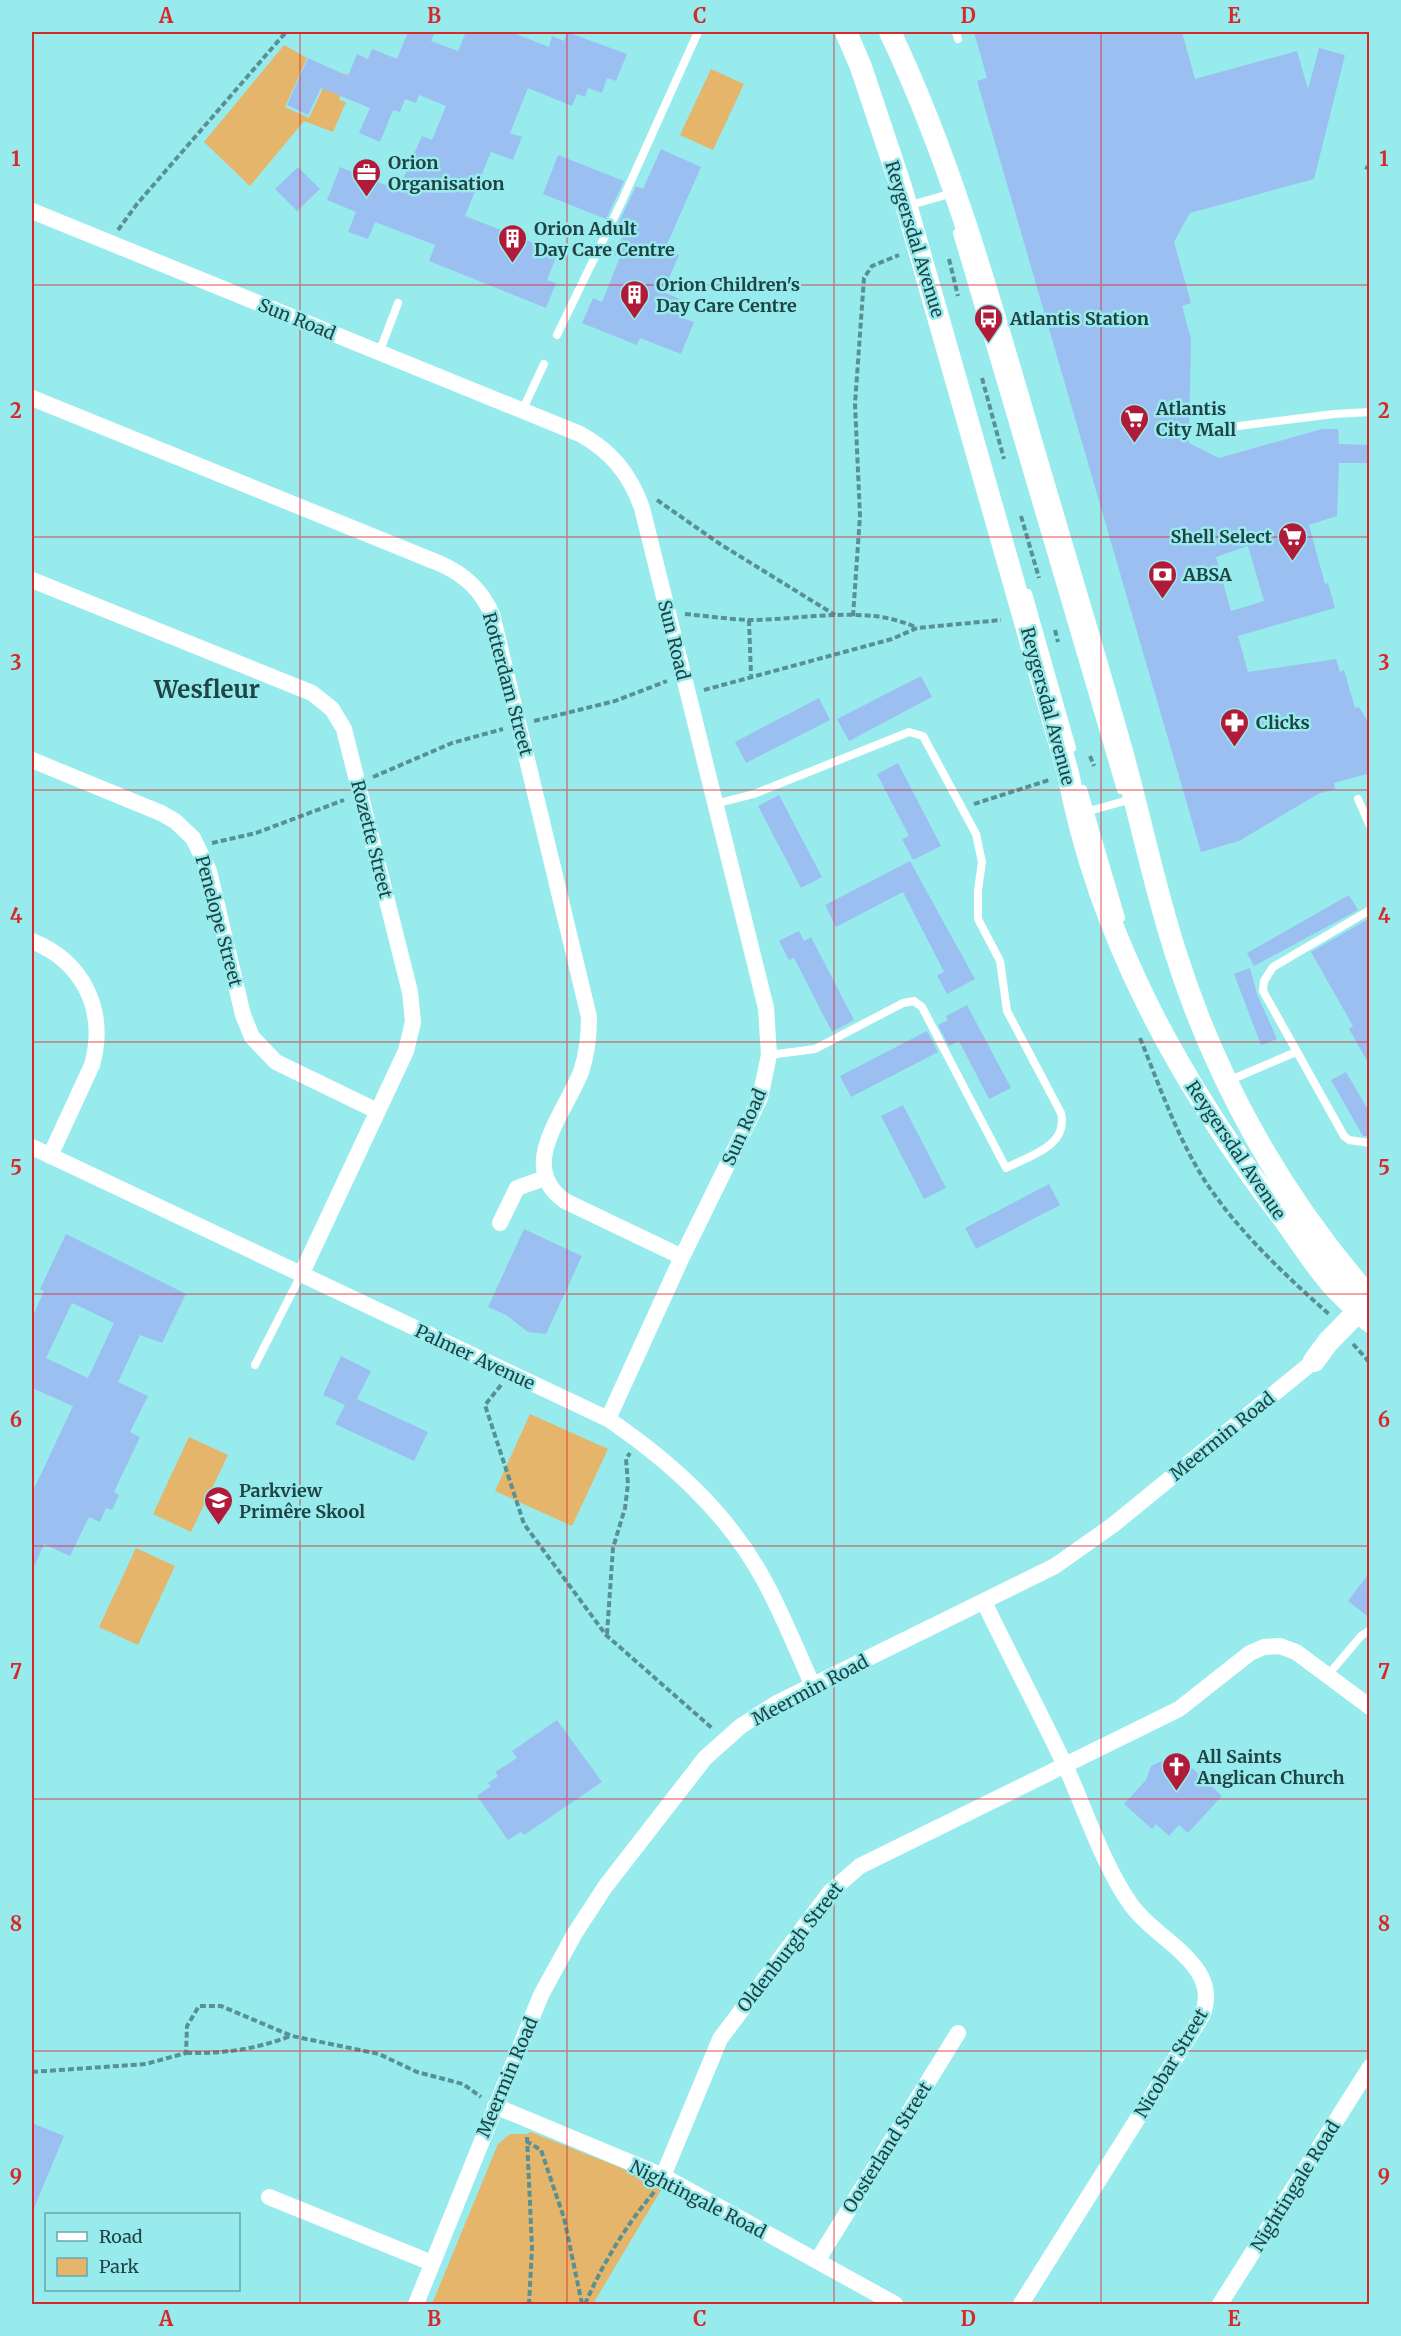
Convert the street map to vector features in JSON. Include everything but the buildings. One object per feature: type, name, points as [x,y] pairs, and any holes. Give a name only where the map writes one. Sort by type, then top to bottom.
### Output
[{"type":"main road","name":"Reygersdal Avenue","points":[[846,32],[908,195],[1068,773],[1086,853],[1099,894],[1133,974],[1169,1046],[1213,1121],[1333,1286],[1367,1312]]},
{"type":"main road","name":"Reygersdal Avenue","points":[[890,32],[933,130],[970,234],[1124,758],[1163,913],[1191,999],[1227,1082],[1258,1142],[1367,1312]]},
{"type":"main road","name":"Meermin Road","points":[[1314,1361],[1328,1342],[1367,1312]]},
{"type":"street","name":"Sun Road","points":[[32,211],[593,441],[617,462],[632,483],[642,508],[766,1008],[769,1055],[760,1098],[682,1257],[608,1419]]},
{"type":"street","name":"Rotterdam Street","points":[[32,398],[441,564],[461,575],[479,592],[492,614],[589,1017],[584,1062],[543,1153],[545,1178]]},
{"type":"street","name":"Rozette Street","points":[[32,580],[312,693],[332,709],[342,723],[359,784],[412,1006],[408,1044],[301,1275]]},
{"type":"street","name":"Penelope Street","points":[[32,760],[161,813],[187,831],[199,846],[209,871],[243,1015],[252,1037],[276,1062],[377,1111]]},
{"type":"street","points":[[32,941],[52,951],[75,970],[90,994],[98,1022],[97,1044],[92,1065],[50,1156]]},
{"type":"street","name":"Palmer Avenue","points":[[32,1148],[608,1419],[686,1479],[735,1535],[764,1580],[813,1686]]},
{"type":"street","points":[[500,1223],[517,1188],[545,1178],[556,1196],[565,1202],[682,1257]]},
{"type":"street","name":"Meermin Road","points":[[416,2304],[541,1995],[575,1933],[605,1887],[688,1779],[724,1740],[759,1714],[1035,1578],[1085,1546],[1314,1361]]},
{"type":"street","name":"Nicobar Street","points":[[984,1602],[1124,1893],[1148,1925],[1195,1965],[1205,1982],[1207,2000],[1202,2016],[1021,2304]]},
{"type":"street","points":[[1065,1767],[1179,1709],[1250,1653],[1264,1647],[1288,1648],[1370,1707]]},
{"type":"street","name":"Oldenburgh Street","points":[[663,2176],[720,2039],[838,1883],[873,1858],[1065,1767]]},
{"type":"street","name":"Oosterland Street","points":[[816,2261],[958,2033]]},
{"type":"street","name":"Nightingale Road","points":[[1220,2304],[1370,2067]]},
{"type":"street","name":"Nightingale Road","points":[[495,2106],[663,2176],[895,2304]]},
{"type":"street","points":[[269,2197],[432,2263]]},
{"type":"lane","points":[[557,335],[621,203],[698,32]]},
{"type":"lane","points":[[890,32],[952,216]]},
{"type":"lane","points":[[946,195],[908,195],[995,479]]},
{"type":"lane","points":[[955,227],[1145,869],[1163,913]]},
{"type":"lane","points":[[379,353],[398,303]]},
{"type":"lane","points":[[522,411],[544,364]]},
{"type":"lane","points":[[1231,427],[1334,414],[1370,412]]},
{"type":"lane","points":[[1025,580],[1075,760]]},
{"type":"lane","points":[[715,804],[754,794],[914,732],[926,739],[980,848],[978,919],[1000,961],[1007,1011],[1061,1113],[1063,1129],[1057,1139],[1006,1168],[922,1007],[914,1001],[903,1003],[815,1048],[769,1055]]},
{"type":"lane","points":[[1081,780],[1114,887],[1133,974]]},
{"type":"lane","points":[[1358,799],[1370,826]]},
{"type":"lane","points":[[1089,811],[1125,801]]},
{"type":"lane","points":[[1370,910],[1273,967],[1264,981],[1266,999],[1344,1136],[1349,1140],[1370,1143]]},
{"type":"lane","points":[[1227,1082],[1296,1052]]},
{"type":"lane","points":[[255,1365],[301,1275]]},
{"type":"lane","points":[[1328,1676],[1360,1636],[1370,1630]]},
{"type":"path","points":[[110,243],[137,204],[286,32]]},
{"type":"path","points":[[947,253],[958,296]]},
{"type":"path","points":[[853,616],[860,516],[855,404],[864,278],[872,266],[899,255]]},
{"type":"path","points":[[982,378],[1004,459]]},
{"type":"path","points":[[632,483],[720,544],[835,615]]},
{"type":"path","points":[[1021,516],[1039,578]]},
{"type":"path","points":[[684,614],[749,620],[853,616],[903,620],[917,628]]},
{"type":"path","points":[[749,620],[751,675]]},
{"type":"path","points":[[703,690],[751,675],[892,639],[917,628],[1001,620]]},
{"type":"path","points":[[199,846],[256,833],[311,814],[350,797],[359,784],[452,743],[615,701],[670,679]]},
{"type":"path","points":[[1090,756],[1094,766]]},
{"type":"path","points":[[962,808],[1048,779]]},
{"type":"path","points":[[510,1374],[485,1405],[524,1524],[606,1635],[724,1740]]},
{"type":"path","points":[[606,1635],[613,1548],[628,1484],[626,1459],[638,1440]]},
{"type":"path","points":[[186,2053],[187,2026],[199,2006],[221,2006],[292,2036],[379,2054],[417,2072],[463,2084],[495,2106]]},
{"type":"path","points":[[32,2072],[146,2064],[186,2053],[219,2054],[264,2046],[292,2036]]},
{"type":"path","points":[[529,2304],[532,2248],[526,2141],[532,2122]]},
{"type":"path","points":[[526,2141],[541,2151],[564,2218],[584,2304]]},
{"type":"path","points":[[584,2304],[596,2278],[627,2227],[660,2186],[663,2176]]},
{"type":"green space","points":[[284,45],[307,58],[285,107],[309,118],[331,71],[349,75],[339,100],[346,102],[333,132],[304,121],[250,186],[204,142]]},
{"type":"green space","points":[[711,69],[744,84],[713,150],[680,135]]},
{"type":"green space","points":[[530,1414],[608,1449],[572,1526],[495,1491]]},
{"type":"green space","points":[[189,1437],[228,1455],[191,1532],[153,1514]]},
{"type":"green space","points":[[136,1548],[175,1566],[138,1645],[99,1627]]},
{"type":"green space","points":[[531,2132],[664,2185],[593,2304],[432,2304],[498,2144],[510,2134]]},
{"type":"place","name":"Orion Organisation","points":[[367,198]]},
{"type":"place","name":"Orion Adult Day Care Centre","points":[[513,264]]},
{"type":"place","name":"Orion Children's Day Care Centre","points":[[635,320]]},
{"type":"place","name":"Atlantis Station","points":[[989,344]]},
{"type":"place","name":"Atlantis City Mall","points":[[1135,444]]},
{"type":"place","name":"Shell Select","points":[[1293,562]]},
{"type":"place","name":"ABSA","points":[[1162,600]]},
{"type":"place","name":"Clicks","points":[[1235,748]]},
{"type":"place","name":"Parkview Primêre Skool","points":[[218,1526]]},
{"type":"place","name":"All Saints Anglican Church","points":[[1176,1792]]},
{"type":"district","name":"Wesfleur","points":[[207,689]]}]
